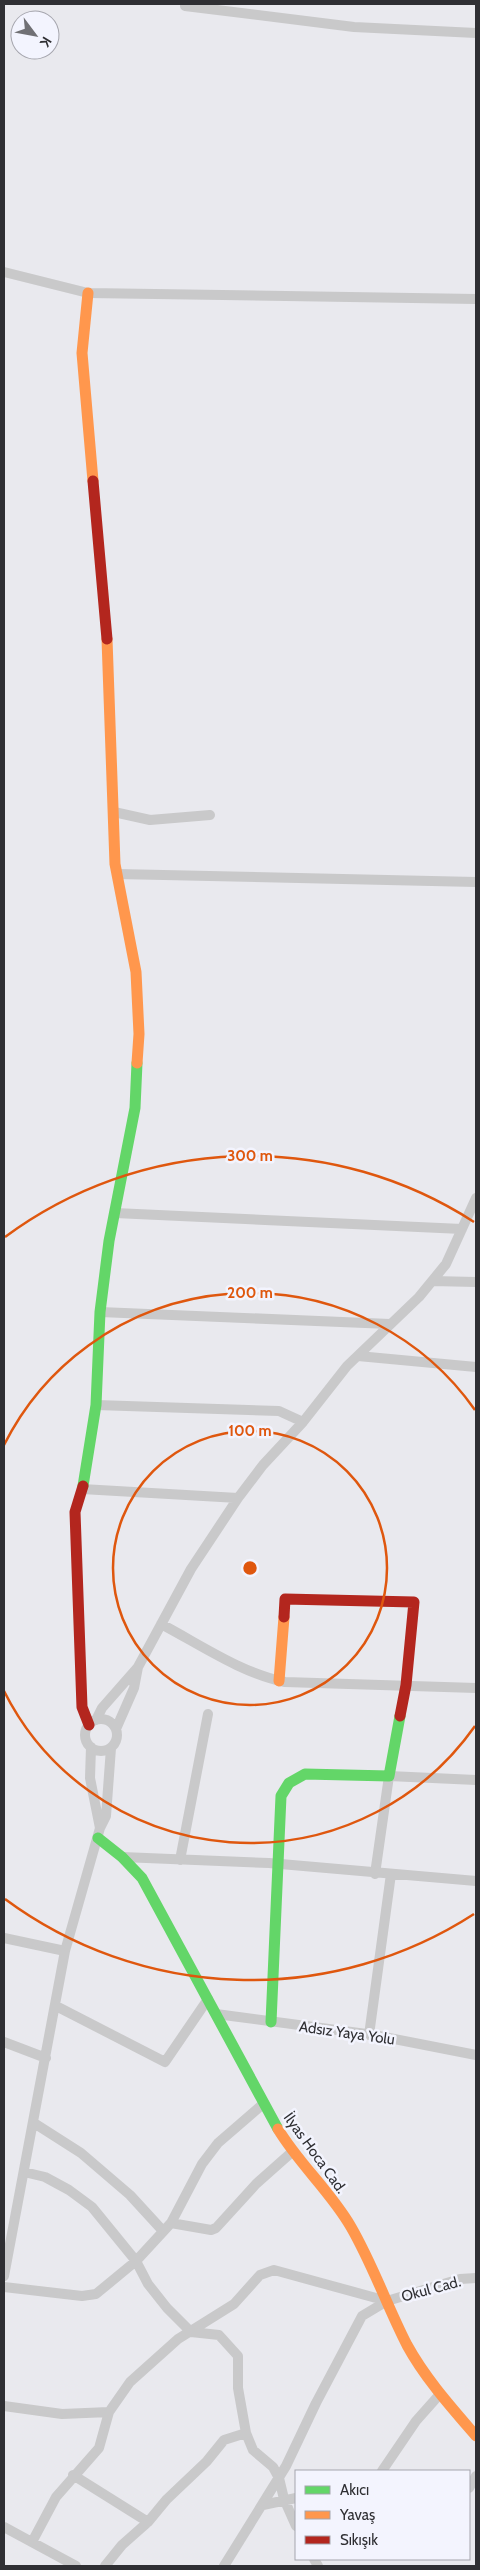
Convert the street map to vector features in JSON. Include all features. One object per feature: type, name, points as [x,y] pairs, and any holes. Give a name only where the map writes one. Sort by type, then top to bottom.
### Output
[{"type":"street","points":[[185,6],[354,27],[476,33]]},
{"type":"street","points":[[4,272],[88,293],[476,299]]},
{"type":"street","points":[[88,293],[82,353],[109,664],[117,874],[136,972],[139,1034],[134,1108],[100,1312],[96,1405],[82,1489],[75,1512],[82,1708],[93,1722]]},
{"type":"street","points":[[114,812],[150,820],[210,815]]},
{"type":"street","points":[[117,874],[476,882]]},
{"type":"street","points":[[99,1833],[90,1778],[91,1747],[86,1736],[93,1722],[102,1708],[138,1667],[192,1569],[238,1498],[263,1465],[303,1422],[346,1366],[419,1297],[446,1264],[476,1198]]},
{"type":"street","points":[[115,1213],[464,1227],[476,1225]]},
{"type":"street","points":[[432,1281],[476,1282]]},
{"type":"street","points":[[100,1312],[390,1324]]},
{"type":"street","points":[[358,1356],[476,1366]]},
{"type":"street","points":[[96,1405],[279,1411],[303,1422]]},
{"type":"street","points":[[82,1489],[238,1498]]},
{"type":"street","points":[[279,1681],[285,1599],[414,1602],[406,1686],[389,1776],[375,1874]]},
{"type":"street","points":[[161,1624],[245,1669],[279,1681],[476,1688]]},
{"type":"street","points":[[4,2276],[65,1951],[99,1833],[106,1816],[111,1748],[117,1738],[116,1729],[134,1688],[138,1667]]},
{"type":"street","points":[[180,1860],[208,1714]]},
{"type":"street","points":[[93,1722],[108,1720],[116,1729]]},
{"type":"street","points":[[91,1747],[99,1751],[111,1748]]},
{"type":"street","points":[[271,2022],[280,1802],[289,1783],[296,1777],[311,1774],[476,1780]]},
{"type":"street","name":"İlyas Hoca Cad.","points":[[99,1833],[142,1878],[263,2104],[292,2152],[318,2181],[351,2228],[408,2346],[440,2394],[476,2436]]},
{"type":"street","points":[[122,1857],[276,1864],[375,1874],[476,1881]]},
{"type":"street","points":[[369,2035],[391,1874]]},
{"type":"street","points":[[4,1938],[65,1951]]},
{"type":"street","points":[[56,2006],[165,2062],[208,1999]]},
{"type":"street","name":"Adsız Yaya Yolu","points":[[216,2014],[369,2035],[476,2055]]},
{"type":"street","points":[[4,2042],[46,2058]]},
{"type":"street","points":[[4,2287],[82,2296],[96,2294],[136,2261],[171,2223],[202,2164],[218,2143],[263,2104]]},
{"type":"street","points":[[34,2123],[81,2153],[130,2195],[163,2230]]},
{"type":"street","points":[[171,2223],[211,2230],[216,2228],[256,2184],[292,2152]]},
{"type":"street","points":[[24,2172],[45,2177],[69,2190],[92,2207],[136,2261],[153,2290],[191,2332],[219,2335],[238,2356],[238,2388],[246,2433],[253,2450],[273,2467],[279,2478],[284,2499],[295,2524]]},
{"type":"street","points":[[32,2542],[56,2497],[99,2448],[109,2412],[130,2382],[178,2339],[234,2304],[260,2275],[274,2270],[386,2301]]},
{"type":"street","name":"Okul Cad.","points":[[224,2566],[264,2505],[279,2478],[362,2316],[386,2301],[460,2279],[476,2278]]},
{"type":"street","points":[[383,2470],[416,2421],[440,2394]]},
{"type":"street","points":[[4,2406],[62,2414],[109,2412]]},
{"type":"street","points":[[105,2566],[122,2545],[148,2522],[167,2499],[208,2461],[224,2440],[246,2433]]},
{"type":"street","points":[[74,2475],[148,2522]]},
{"type":"street","points":[[264,2505],[284,2499],[295,2498]]},
{"type":"street","points":[[4,2527],[76,2566]]},
{"type":"traffic: fast","points":[[83,1486],[96,1405],[100,1312],[109,1241],[135,1108],[137,1063]]},
{"type":"traffic: fast","points":[[271,2022],[281,1796],[289,1783],[305,1774],[389,1776],[400,1716]]},
{"type":"traffic: fast","points":[[98,1838],[122,1857],[142,1878],[278,2129]]},
{"type":"traffic: slow","points":[[88,293],[82,353],[93,481]]},
{"type":"traffic: slow","points":[[107,639],[115,864],[136,972],[139,1034],[137,1063]]},
{"type":"traffic: slow","points":[[279,1681],[284,1617]]},
{"type":"traffic: slow","points":[[278,2129],[351,2227],[414,2357],[439,2392],[476,2436]]},
{"type":"traffic: jam","points":[[93,481],[107,639]]},
{"type":"traffic: jam","points":[[83,1486],[75,1512],[82,1707],[89,1725]]},
{"type":"traffic: jam","points":[[284,1617],[285,1599],[414,1602],[406,1685],[400,1716]]}]
